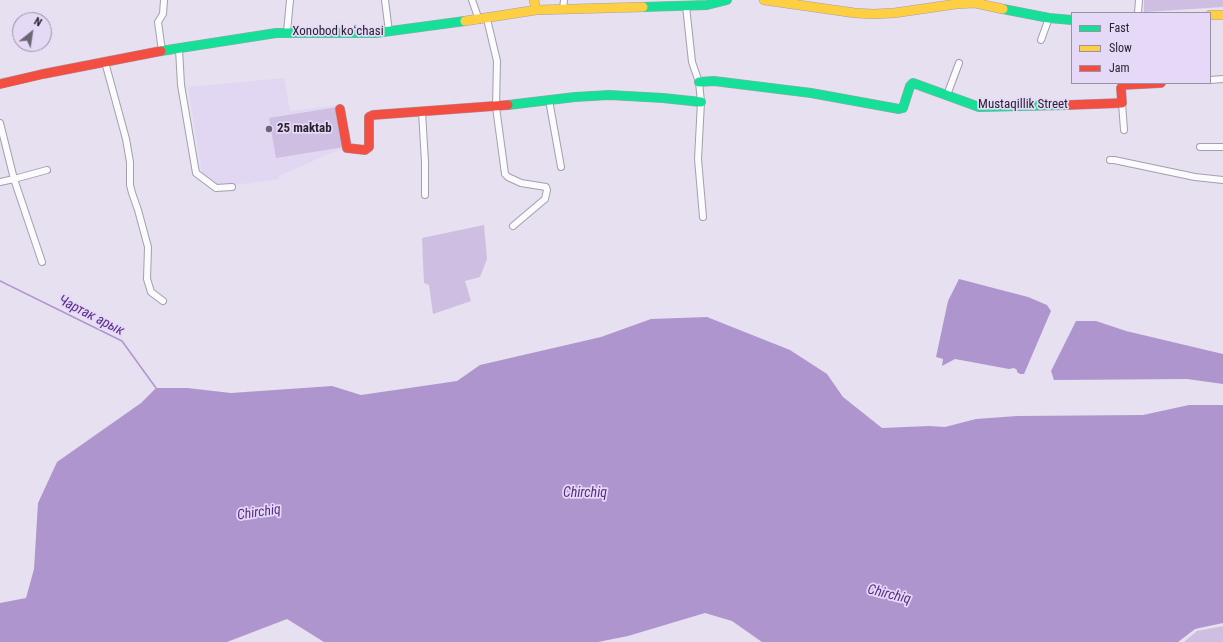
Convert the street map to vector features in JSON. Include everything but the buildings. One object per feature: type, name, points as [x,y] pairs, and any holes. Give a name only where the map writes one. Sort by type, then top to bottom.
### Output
[{"type":"main road","points":[[534,0],[536,10]]},
{"type":"main road","name":"Xonobod koʻchasi","points":[[0,84],[43,74],[162,51],[287,32],[389,32],[483,19],[563,4],[686,6],[707,5],[727,0]]},
{"type":"main road","points":[[768,0],[855,13],[873,14],[894,14],[932,4],[982,2],[1049,18],[1071,20]]},
{"type":"main road","points":[[1211,15],[1223,15]]},
{"type":"main road","name":"Mustaqillik Street","points":[[699,82],[714,81],[811,93],[898,109],[904,106],[910,86],[913,83],[978,107],[1122,103]]},
{"type":"main road","points":[[1122,103],[1121,88],[1123,85],[1142,84]]},
{"type":"main road","points":[[340,109],[347,148],[365,150],[368,148],[368,121],[370,116],[496,107],[575,97],[609,95],[701,102]]},
{"type":"street","points":[[162,51],[158,22],[163,14],[164,0]]},
{"type":"street","points":[[287,32],[290,0]]},
{"type":"street","points":[[385,0],[389,32]]},
{"type":"street","points":[[472,0],[483,19],[497,61],[496,107],[505,174],[521,183],[546,187],[547,190],[545,199],[514,226]]},
{"type":"street","points":[[1138,12],[1139,0]]},
{"type":"street","points":[[686,6],[692,62],[699,82],[701,102],[698,159],[703,218]]},
{"type":"street","points":[[1041,40],[1049,18]]},
{"type":"street","points":[[179,49],[181,85],[196,172],[216,188],[232,187]]},
{"type":"street","points":[[105,62],[126,139],[130,162],[130,185],[148,247],[147,279],[151,292],[163,301]]},
{"type":"street","points":[[947,95],[959,63]]},
{"type":"street","points":[[1211,80],[1223,79]]},
{"type":"street","points":[[549,100],[561,167]]},
{"type":"street","points":[[1122,103],[1124,130]]},
{"type":"street","points":[[422,112],[425,195]]},
{"type":"street","points":[[0,123],[14,179],[42,262]]},
{"type":"street","points":[[1200,147],[1223,147]]},
{"type":"street","points":[[1110,160],[1195,177],[1223,180]]},
{"type":"street","points":[[0,182],[47,170]]},
{"type":"shaded area","points":[[1144,0],[1223,0],[1223,7],[1144,12]]},
{"type":"shaded area","name":"25 maktab","points":[[284,78],[290,111],[339,105],[346,148],[333,152],[279,176],[279,179],[220,187],[202,174],[188,87]]},
{"type":"shaded area","points":[[338,107],[344,147],[276,158],[269,118]]},
{"type":"shaded area","points":[[484,225],[487,259],[480,277],[465,281],[471,301],[433,314],[429,285],[424,283],[422,238]]},
{"type":"shaded area","points":[[1223,626],[1223,642],[1184,642],[1197,631]]},
{"type":"water","points":[[959,279],[1028,297],[1047,305],[1051,311],[1024,374],[1020,374],[1014,368],[1009,369],[955,359],[942,366],[943,359],[936,357],[948,301]]},
{"type":"water","name":"Chirchiq","points":[[707,317],[790,350],[827,374],[843,397],[882,428],[929,426],[945,427],[976,419],[1017,416],[1143,415],[1189,405],[1223,405],[1223,623],[1195,629],[1178,642],[762,642],[732,621],[705,613],[628,636],[598,642],[324,642],[287,619],[227,642],[0,642],[0,603],[26,598],[34,569],[38,503],[57,462],[141,403],[156,388],[187,388],[231,393],[332,386],[361,395],[457,381],[480,365],[601,337],[651,319]]},
{"type":"water","points":[[1076,321],[1096,321],[1126,331],[1223,354],[1223,384],[1187,379],[1054,380],[1051,371]]},
{"type":"waterway","name":"Чартак арык","points":[[0,281],[122,341],[156,388]]},
{"type":"traffic: fast","points":[[643,7],[707,5],[727,0]]},
{"type":"traffic: fast","points":[[1003,9],[1049,18],[1071,20]]},
{"type":"traffic: fast","points":[[161,51],[276,33],[376,33],[465,21]]},
{"type":"traffic: fast","points":[[699,82],[714,81],[811,93],[899,109],[903,108],[910,86],[913,83],[979,107],[1068,105]]},
{"type":"traffic: fast","points":[[508,105],[575,97],[609,95],[701,102]]},
{"type":"traffic: slow","points":[[534,0],[536,10]]},
{"type":"traffic: slow","points":[[764,0],[855,13],[873,14],[894,13],[956,4],[975,3],[1003,9]]},
{"type":"traffic: slow","points":[[465,21],[536,10],[643,7]]},
{"type":"traffic: slow","points":[[1211,15],[1223,15]]},
{"type":"traffic: jam","points":[[0,84],[161,51]]},
{"type":"traffic: jam","points":[[1068,105],[1122,103],[1121,88],[1123,85],[1142,84]]},
{"type":"traffic: jam","points":[[340,109],[347,148],[365,150],[369,147],[369,117],[373,115],[508,105]]},
{"type":"place","name":"25 maktab","points":[[269,129]]}]
